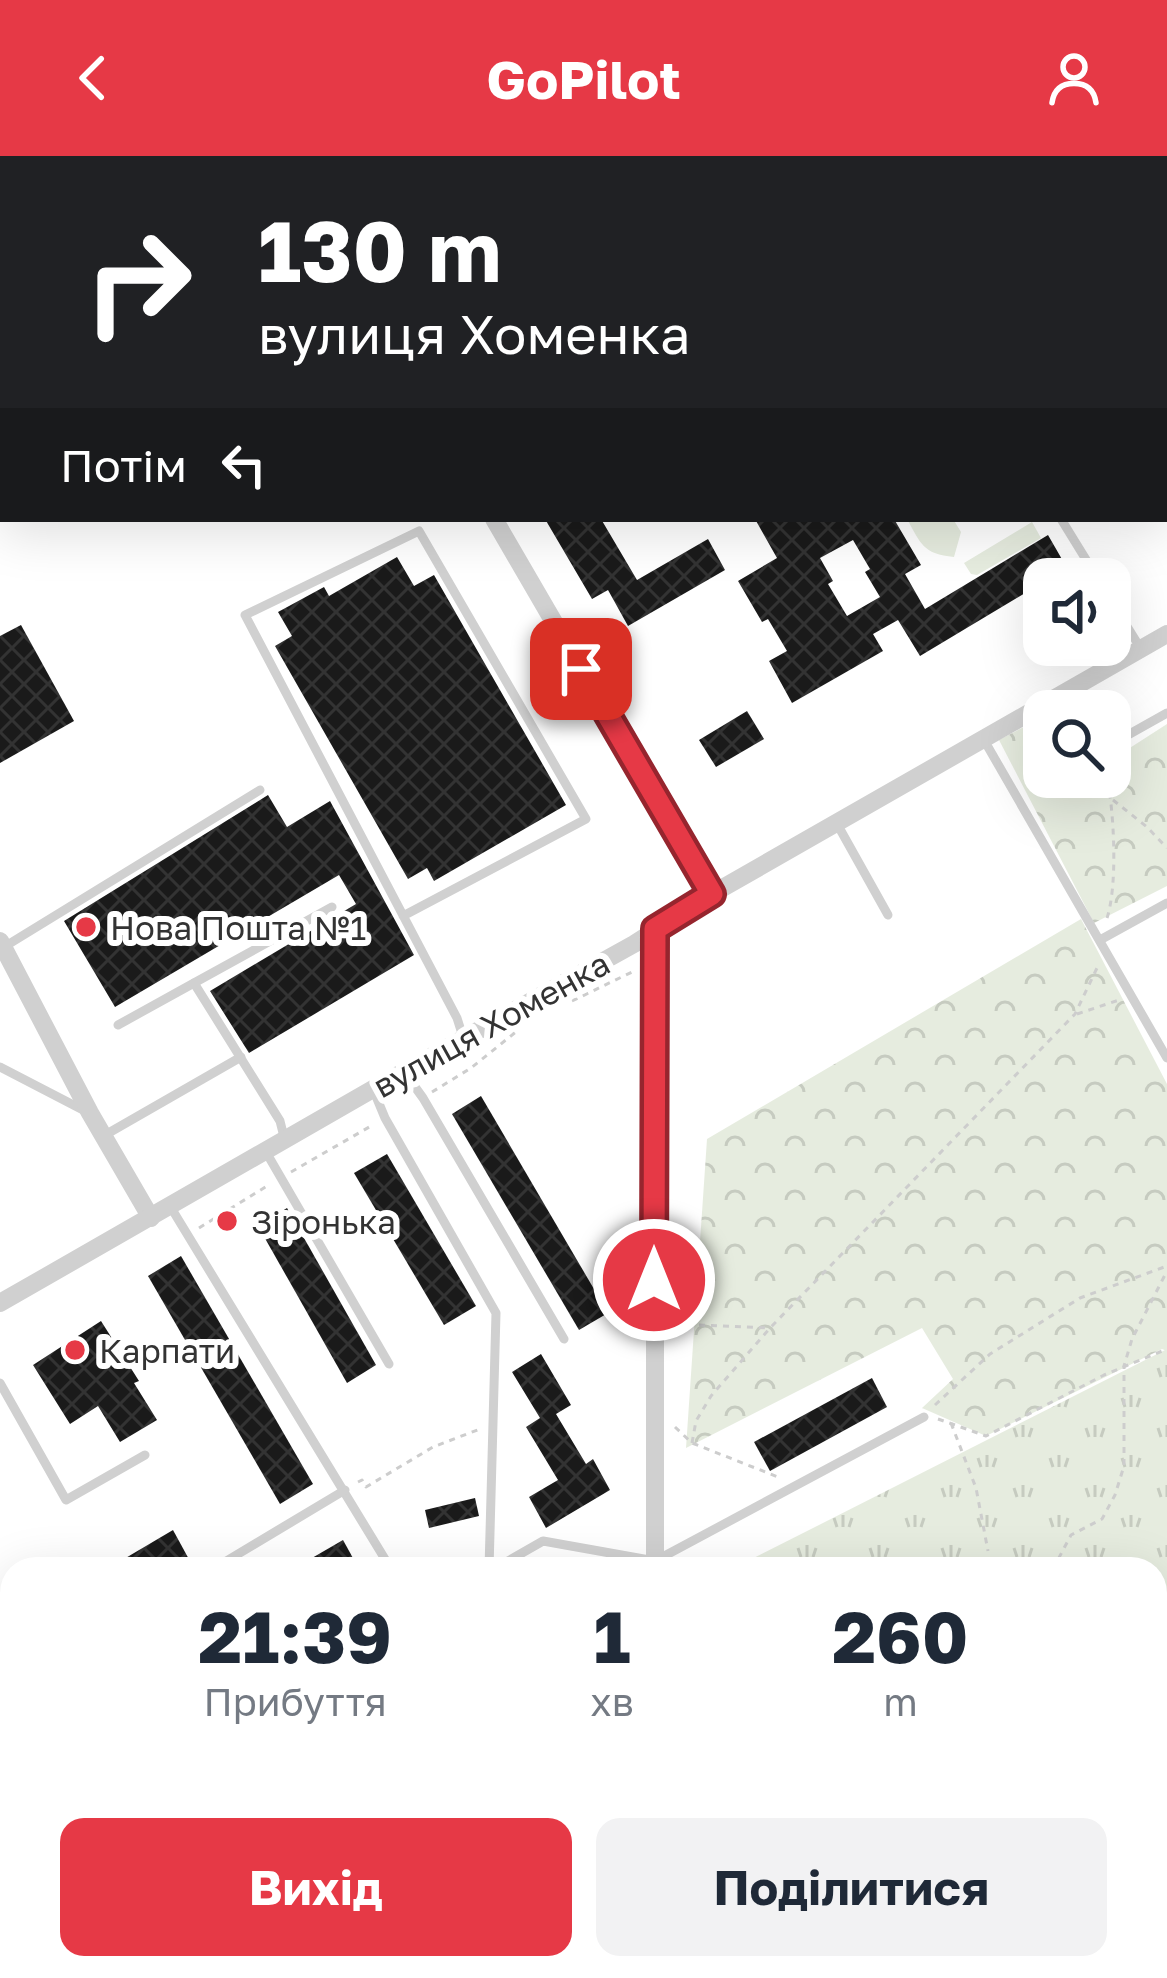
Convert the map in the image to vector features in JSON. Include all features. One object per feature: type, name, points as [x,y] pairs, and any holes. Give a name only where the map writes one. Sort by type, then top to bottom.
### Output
[{"type":"street","points":[[496,522],[712,894]]},
{"type":"street","name":"вулиця Хоменка","points":[[1081,690],[1167,634]]},
{"type":"street","name":"вулиця Хоменка","points":[[0,1303],[634,944],[836,822],[1023,722]]},
{"type":"street","points":[[655,929],[655,1557]]},
{"type":"street","points":[[2,944],[151,1218]]},
{"type":"lane","points":[[1063,522],[1085,558]]},
{"type":"lane","points":[[403,916],[586,819],[419,531],[245,615],[403,916],[457,1018],[464,1040]]},
{"type":"lane","points":[[1131,633],[1141,649]]},
{"type":"lane","points":[[1131,733],[1167,713]]},
{"type":"lane","points":[[984,740],[1167,1058]]},
{"type":"lane","points":[[2,944],[260,790]]},
{"type":"lane","points":[[836,822],[888,915]]},
{"type":"lane","points":[[1100,940],[1167,903]]},
{"type":"lane","points":[[118,1025],[332,907]]},
{"type":"lane","points":[[194,983],[280,1120],[285,1141]]},
{"type":"lane","points":[[103,1136],[241,1057]]},
{"type":"lane","points":[[0,1067],[90,1113]]},
{"type":"lane","points":[[404,1073],[423,1097],[564,1339]]},
{"type":"lane","points":[[373,1089],[496,1313],[492,1557]]},
{"type":"lane","points":[[266,1152],[388,1364]]},
{"type":"lane","points":[[170,1207],[384,1557]]},
{"type":"lane","points":[[0,1384],[66,1500],[145,1455]]},
{"type":"lane","points":[[670,1557],[924,1417]]},
{"type":"lane","points":[[233,1557],[345,1490]]},
{"type":"lane","points":[[514,1557],[543,1541],[618,1557]]},
{"type":"path","points":[[692,1443],[696,1421],[711,1396],[770,1328],[1075,1014],[1099,962],[1100,940],[1113,901],[1111,799]]},
{"type":"path","points":[[1111,799],[1167,848]]},
{"type":"path","points":[[1075,1014],[1116,1000],[1132,1001]]},
{"type":"path","points":[[1057,1557],[1071,1535],[1102,1519],[1115,1495],[1124,1466],[1124,1366],[1132,1339],[1167,1269]]},
{"type":"path","points":[[924,1417],[990,1354],[1080,1298],[1167,1269]]},
{"type":"path","points":[[654,1324],[770,1328]]},
{"type":"path","points":[[924,1417],[950,1421],[986,1436],[1167,1348]]},
{"type":"path","points":[[656,1409],[692,1443],[800,1486]]},
{"type":"path","points":[[950,1421],[976,1488],[991,1557]]},
{"type":"path","points":[[345,1490],[362,1480],[365,1487],[433,1447],[493,1425]]},
{"type":"green space","points":[[909,522],[955,522],[961,532],[954,557],[936,553]]},
{"type":"green space","points":[[1032,522],[1041,538],[977,575],[971,574],[964,563]]},
{"type":"green space","points":[[1167,724],[1167,886],[1094,923],[1029,798],[1131,798],[1131,747]]},
{"type":"green space","points":[[1023,727],[1023,786],[999,740]]},
{"type":"green space","points":[[1081,919],[1167,1084],[1167,1351],[1162,1349],[986,1436],[922,1408],[953,1379],[922,1328],[686,1448],[707,1139]]},
{"type":"green space","points":[[1167,1349],[1167,1557],[756,1557]]},
{"type":"building","points":[[547,522],[603,522],[637,580],[708,539],[725,570],[628,626],[608,590],[592,599]]},
{"type":"building","points":[[757,522],[896,522],[921,565],[905,574],[925,609],[1048,535],[1061,558],[1023,558],[1023,594],[920,656],[898,620],[873,634],[883,651],[792,703],[769,661],[787,651],[768,619],[762,622],[738,581],[777,558]],"holes":[[[853,540],[880,597],[847,616],[828,584],[833,581],[820,558]]]},
{"type":"building","points":[[397,557],[414,586],[434,575],[566,805],[434,881],[427,868],[408,879],[275,646],[292,636],[278,612],[324,587],[329,596]]},
{"type":"building","points":[[21,625],[74,721],[0,763],[0,636]]},
{"type":"building","points":[[747,711],[764,739],[716,767],[699,740]]},
{"type":"building","points":[[268,795],[287,827],[330,801],[414,955],[249,1053],[210,991],[356,904],[339,875],[115,1007],[64,921]]},
{"type":"building","points":[[481,1096],[608,1313],[579,1330],[452,1114]]},
{"type":"building","points":[[387,1154],[476,1306],[444,1325],[354,1173]]},
{"type":"building","points":[[287,1208],[376,1365],[347,1383],[258,1226]]},
{"type":"building","points":[[181,1256],[313,1484],[280,1504],[148,1276]]},
{"type":"building","points":[[101,1321],[157,1420],[120,1442],[98,1406],[70,1424],[33,1365]]},
{"type":"building","points":[[541,1354],[571,1405],[556,1414],[586,1464],[593,1459],[610,1490],[546,1528],[529,1497],[558,1480],[526,1427],[540,1418],[512,1372]]},
{"type":"building","points":[[872,1378],[887,1407],[770,1471],[754,1442]]},
{"type":"building","points":[[475,1498],[479,1516],[429,1528],[425,1510]]},
{"type":"building","points":[[173,1530],[188,1557],[127,1557]]},
{"type":"building","points":[[343,1540],[352,1557],[314,1557]]},
{"type":"place","name":"Нова Пошта №1","points":[[86,927]]},
{"type":"place","name":"Зіронька","points":[[227,1221]]},
{"type":"place","name":"Карпати","points":[[75,1350]]},
{"type":"route","points":[[581,669],[712,894],[655,929],[654,1280]]}]
